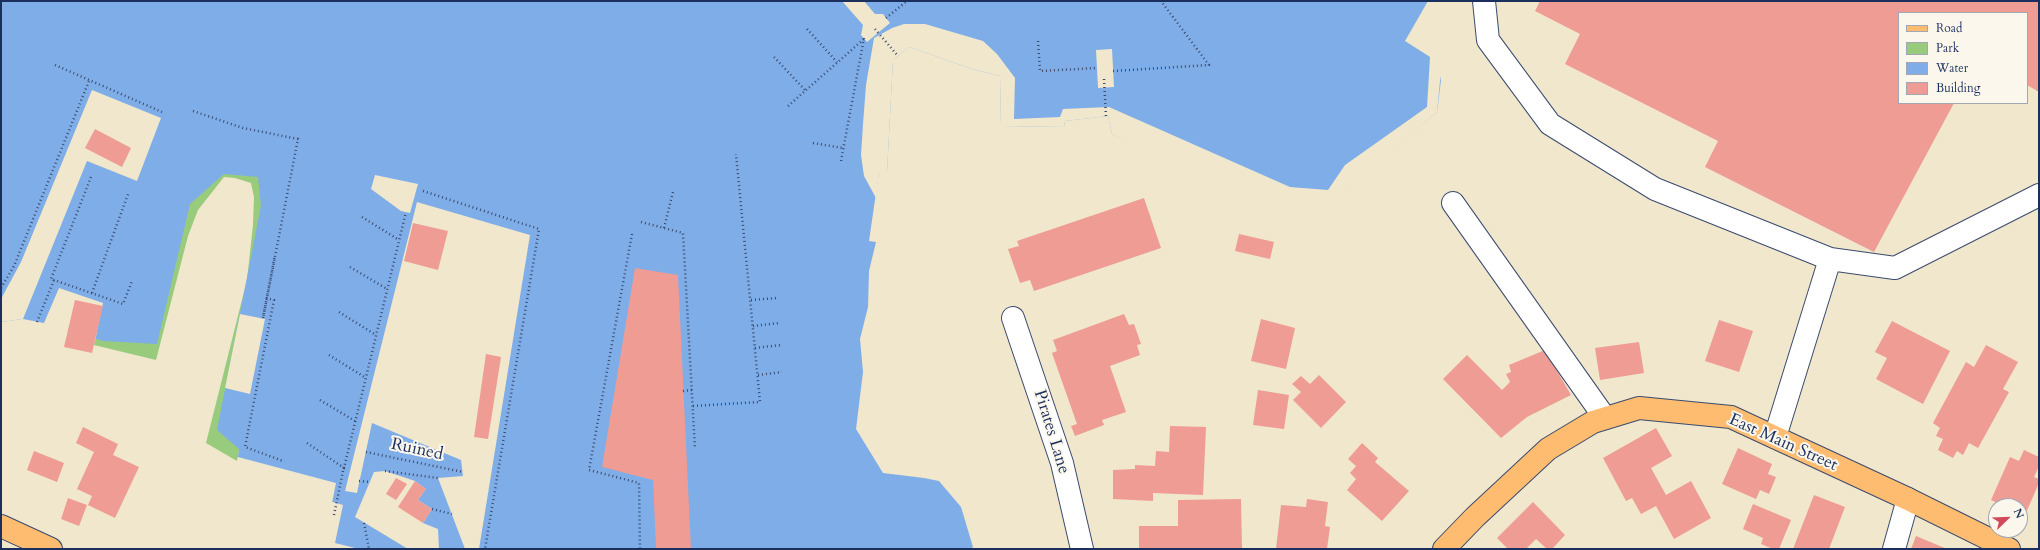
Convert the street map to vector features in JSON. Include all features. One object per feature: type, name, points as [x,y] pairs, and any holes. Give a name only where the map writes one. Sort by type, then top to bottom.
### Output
[{"type":"main road","name":"East Main Street","points":[[1444,549],[1475,517],[1548,449],[1593,422],[1640,408],[1731,417],[1908,499],[2009,549]]},
{"type":"main road","points":[[1,526],[51,549]]},
{"type":"street","points":[[1484,1],[1488,40],[1550,124],[1655,189],[1830,260],[1895,268],[2039,195]]},
{"type":"street","points":[[1453,203],[1605,418]]},
{"type":"street","points":[[1775,437],[1830,260]]},
{"type":"street","name":"Pirates Lane","points":[[1013,318],[1062,463],[1082,549]]},
{"type":"street","points":[[1894,549],[1908,499]]},
{"type":"path","points":[[886,18],[907,1]]},
{"type":"path","points":[[1113,71],[1209,65],[1161,1]]},
{"type":"path","points":[[807,29],[837,62]]},
{"type":"path","points":[[876,29],[898,56]]},
{"type":"path","points":[[788,106],[864,38],[841,161]]},
{"type":"path","points":[[1038,41],[1040,71],[1097,68]]},
{"type":"path","points":[[774,57],[806,90]]},
{"type":"path","points":[[55,65],[162,112]]},
{"type":"path","points":[[1104,79],[1106,117]]},
{"type":"path","points":[[1,288],[14,266],[89,81]]},
{"type":"path","points":[[193,111],[242,128],[298,139],[275,255],[262,318],[266,298],[275,255]]},
{"type":"path","points":[[813,143],[843,148]]},
{"type":"path","points":[[693,406],[760,402],[736,154]]},
{"type":"path","points":[[91,177],[51,279],[123,304],[132,281]]},
{"type":"path","points":[[423,191],[539,229],[485,549]]},
{"type":"path","points":[[664,228],[673,192]]},
{"type":"path","points":[[92,294],[128,194]]},
{"type":"path","points":[[307,443],[344,468],[406,212]]},
{"type":"path","points":[[362,217],[399,240]]},
{"type":"path","points":[[641,222],[683,233],[695,449]]},
{"type":"path","points":[[632,234],[590,470],[639,483],[640,549]]},
{"type":"path","points":[[350,267],[387,289]]},
{"type":"path","points":[[37,322],[54,280]]},
{"type":"path","points":[[266,298],[274,300],[245,447],[283,461]]},
{"type":"path","points":[[751,300],[777,298]]},
{"type":"path","points":[[339,312],[376,335]]},
{"type":"path","points":[[753,326],[779,323]]},
{"type":"path","points":[[755,348],[781,345]]},
{"type":"path","points":[[329,355],[366,378]]},
{"type":"path","points":[[758,375],[782,372]]},
{"type":"path","points":[[682,391],[692,390]]},
{"type":"path","points":[[320,400],[355,421]]},
{"type":"path","points":[[334,515],[352,433]]},
{"type":"path","name":"Ruined","points":[[366,452],[463,472]]},
{"type":"path","points":[[385,471],[438,478]]},
{"type":"path","points":[[359,481],[371,482]]},
{"type":"path","points":[[432,509],[452,514]]},
{"type":"path","points":[[364,523],[369,549]]},
{"type":"green space","points":[[278,162],[237,461],[206,443],[247,280],[253,225],[254,197],[251,183],[235,178],[224,177],[198,210],[188,236],[156,360],[94,345],[103,306],[190,171]]},
{"type":"water","points":[[1,1],[1435,1],[1421,36],[1435,53],[1441,80],[1437,112],[1335,197],[1174,163],[1112,134],[1108,116],[1065,121],[1064,127],[1001,126],[1000,76],[972,69],[909,47],[893,60],[887,172],[879,172],[869,241],[876,242],[869,271],[868,307],[860,339],[863,372],[856,429],[883,473],[939,481],[961,507],[973,547],[971,549],[359,549],[335,543],[343,505],[236,473],[239,449],[217,430],[261,206],[258,177],[224,174],[190,204],[157,344],[103,341],[44,323],[23,319],[1,322]]},
{"type":"pier","points":[[842,1],[864,1],[875,14],[883,14],[890,23],[867,42],[861,35],[863,25]]},
{"type":"pier","points":[[1428,1],[1437,1],[1423,35],[1437,52],[1441,71],[1437,112],[1335,199],[1308,206],[1252,196],[1171,164],[1112,134],[1108,116],[1065,121],[1064,127],[1001,126],[1000,76],[972,69],[909,47],[893,60],[887,172],[879,172],[876,198],[864,176],[861,155],[863,124],[866,85],[874,38],[892,28],[904,24],[925,24],[983,41],[997,54],[1015,78],[1014,119],[1060,117],[1063,109],[1109,107],[1290,187],[1328,190],[1345,165],[1427,107],[1430,57],[1405,41]]},
{"type":"pier","points":[[1112,49],[1114,87],[1098,88],[1096,50]]},
{"type":"pier","points":[[92,90],[161,118],[137,181],[87,161],[23,319],[1,322],[1,299],[21,262]]},
{"type":"pier","points":[[375,175],[418,184],[410,213],[401,211],[371,189]]},
{"type":"pier","points":[[417,202],[530,235],[479,549],[465,549],[438,478],[463,476],[461,460],[372,423],[357,493],[345,491]]},
{"type":"pier","points":[[59,288],[103,303],[95,341],[51,327],[44,323]]},
{"type":"pier","points":[[240,314],[265,319],[250,394],[225,388]]},
{"type":"pier","points":[[238,457],[336,483],[332,503],[235,474],[235,466]]},
{"type":"pier","points":[[385,471],[415,481],[426,489],[418,500],[432,509],[423,523],[438,529],[439,549],[408,549],[355,517],[374,472]]},
{"type":"building","points":[[1540,1],[2039,1],[2039,92],[2028,86],[2028,12],[1898,12],[1898,104],[1953,104],[1874,252],[1705,167],[1718,141],[1565,64],[1580,34],[1535,11]]},
{"type":"building","points":[[95,129],[131,148],[122,167],[85,148]]},
{"type":"building","points":[[1144,198],[1161,248],[1034,291],[1030,280],[1020,283],[1008,249],[1019,246],[1017,241]]},
{"type":"building","points":[[413,223],[448,231],[438,270],[404,261]]},
{"type":"building","points":[[1239,234],[1274,242],[1270,259],[1235,251]]},
{"type":"building","points":[[635,268],[678,275],[691,549],[656,549],[653,480],[602,467]]},
{"type":"building","points":[[75,300],[103,306],[92,353],[64,347]]},
{"type":"building","points":[[1124,314],[1129,325],[1134,324],[1141,344],[1137,345],[1140,355],[1110,366],[1126,412],[1102,420],[1104,425],[1075,436],[1071,426],[1077,424],[1052,353],[1057,351],[1053,340]]},
{"type":"building","points":[[1261,319],[1295,328],[1286,369],[1251,361]]},
{"type":"building","points":[[1719,320],[1753,331],[1739,372],[1705,361]]},
{"type":"building","points":[[1892,321],[1950,351],[1923,404],[1876,379],[1887,358],[1875,352]]},
{"type":"building","points":[[1639,342],[1644,373],[1600,380],[1595,348]]},
{"type":"building","points":[[1986,345],[2018,362],[2003,389],[2009,392],[1978,448],[1969,443],[1963,455],[1957,451],[1953,458],[1938,450],[1943,439],[1936,436],[1940,428],[1933,423],[1966,362],[1974,367]]},
{"type":"building","points":[[1545,350],[1571,395],[1527,417],[1501,438],[1443,379],[1467,355],[1502,390],[1510,382],[1506,374],[1511,372],[1509,365]]},
{"type":"building","points":[[486,354],[501,357],[488,439],[474,437]]},
{"type":"building","points":[[1319,375],[1346,402],[1321,428],[1293,400],[1301,392],[1292,384],[1301,376],[1310,384]]},
{"type":"building","points":[[1258,390],[1289,395],[1284,429],[1253,425]]},
{"type":"building","points":[[1170,426],[1206,427],[1203,495],[1153,493],[1153,501],[1113,499],[1113,470],[1135,469],[1135,465],[1155,466],[1156,451],[1169,452]]},
{"type":"building","points":[[83,427],[118,444],[113,455],[139,467],[115,518],[88,505],[92,496],[77,489],[94,452],[76,443]]},
{"type":"building","points":[[1656,428],[1672,456],[1651,468],[1666,495],[1691,481],[1711,518],[1674,539],[1656,506],[1641,514],[1632,498],[1626,501],[1603,458]]},
{"type":"building","points":[[1362,443],[1378,458],[1375,462],[1409,491],[1382,521],[1347,490],[1356,479],[1350,473],[1356,466],[1348,459]]},
{"type":"building","points":[[1738,448],[1772,464],[1768,474],[1776,477],[1769,494],[1760,490],[1756,499],[1722,484]]},
{"type":"building","points":[[2024,450],[2039,457],[2039,466],[2034,477],[2039,479],[2039,483],[2028,508],[2028,498],[1992,498],[2010,457],[2019,461]]},
{"type":"building","points":[[34,451],[64,463],[57,482],[27,470]]},
{"type":"building","points":[[396,478],[407,484],[396,500],[386,494]]},
{"type":"building","points":[[415,481],[426,489],[418,500],[432,509],[423,523],[398,507]]},
{"type":"building","points":[[1814,495],[1845,507],[1829,549],[1793,549]]},
{"type":"building","points":[[68,498],[87,505],[79,526],[61,519]]},
{"type":"building","points":[[1241,499],[1242,549],[1139,549],[1139,526],[1178,526],[1178,500]]},
{"type":"building","points":[[1307,499],[1328,502],[1325,526],[1330,527],[1327,549],[1276,549],[1281,505],[1306,507]]},
{"type":"building","points":[[1533,502],[1565,535],[1552,549],[1547,549],[1536,539],[1526,549],[1508,549],[1497,538]]},
{"type":"building","points":[[1753,504],[1791,520],[1779,549],[1773,549],[1761,544],[1763,538],[1743,529]]},
{"type":"building","points":[[1916,536],[1947,549],[1911,549]]}]
